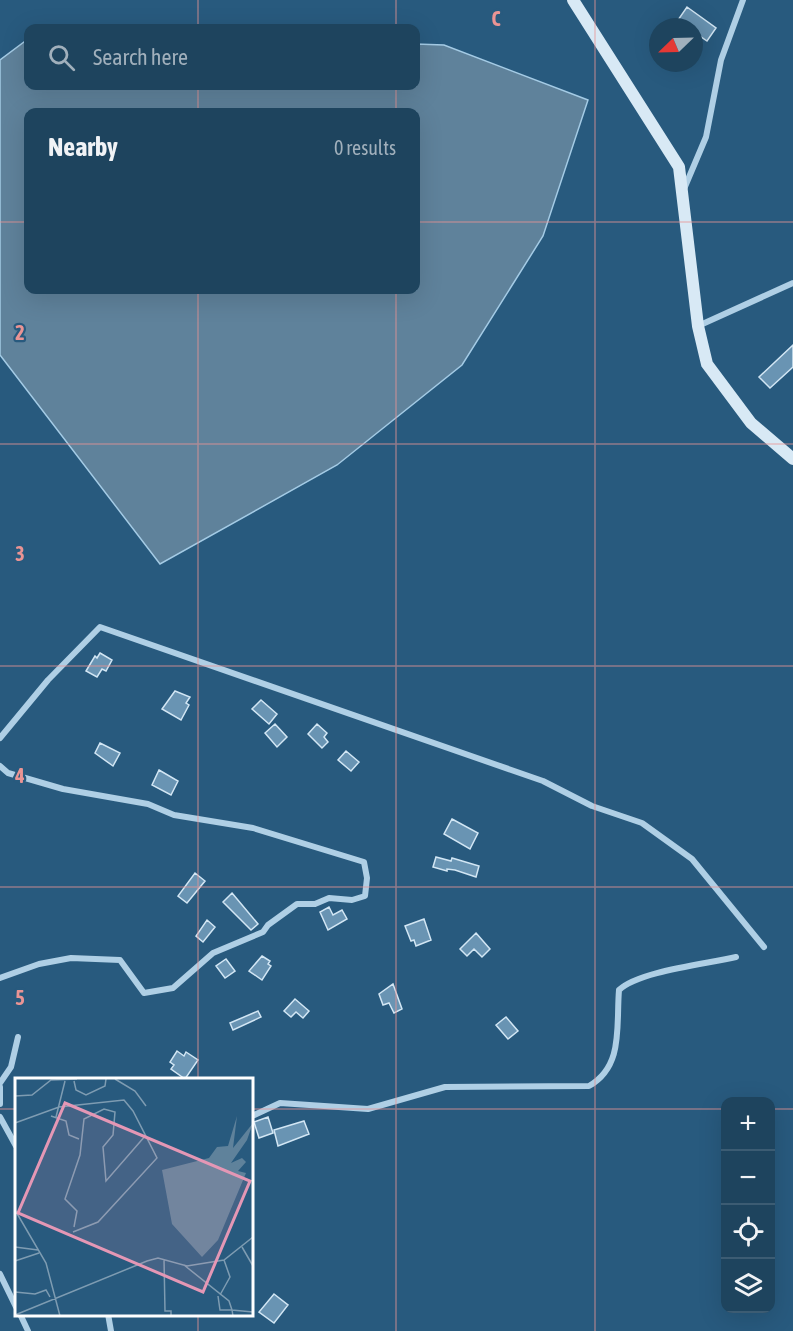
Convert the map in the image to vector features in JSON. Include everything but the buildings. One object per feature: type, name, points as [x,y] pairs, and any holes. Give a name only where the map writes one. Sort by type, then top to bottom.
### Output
[{"type":"street","points":[[573,0],[679,167],[698,326],[707,364],[752,423],[793,459]]},
{"type":"street","points":[[682,193],[706,137],[721,60],[743,0]]},
{"type":"street","points":[[698,326],[793,283]]},
{"type":"street","points":[[0,738],[48,680],[100,627],[543,781],[592,806],[642,823],[693,858],[764,947]]},
{"type":"street","points":[[0,766],[8,773],[63,789],[148,804],[174,815],[253,828],[364,862],[367,878],[365,896],[352,900],[329,898],[315,904],[297,904],[268,925],[263,932],[213,953],[173,988],[144,993],[120,960],[71,958],[39,964],[0,978]]},
{"type":"street","points":[[254,1115],[280,1103],[368,1109],[445,1087],[588,1086],[602,1078],[614,1060],[619,990],[627,982],[644,976],[736,957]]},
{"type":"street","points":[[0,1104],[0,1085],[11,1067],[18,1037]]},
{"type":"street","points":[[0,1117],[15,1144]]},
{"type":"street","points":[[0,1274],[15,1305]]},
{"type":"street","points":[[21,1316],[28,1331]]},
{"type":"street","points":[[108,1316],[111,1331]]},
{"type":"water","points":[[24,42],[24,90],[420,90],[420,44],[444,45],[588,100],[543,236],[462,365],[337,465],[160,564],[0,355],[0,60]]}]
